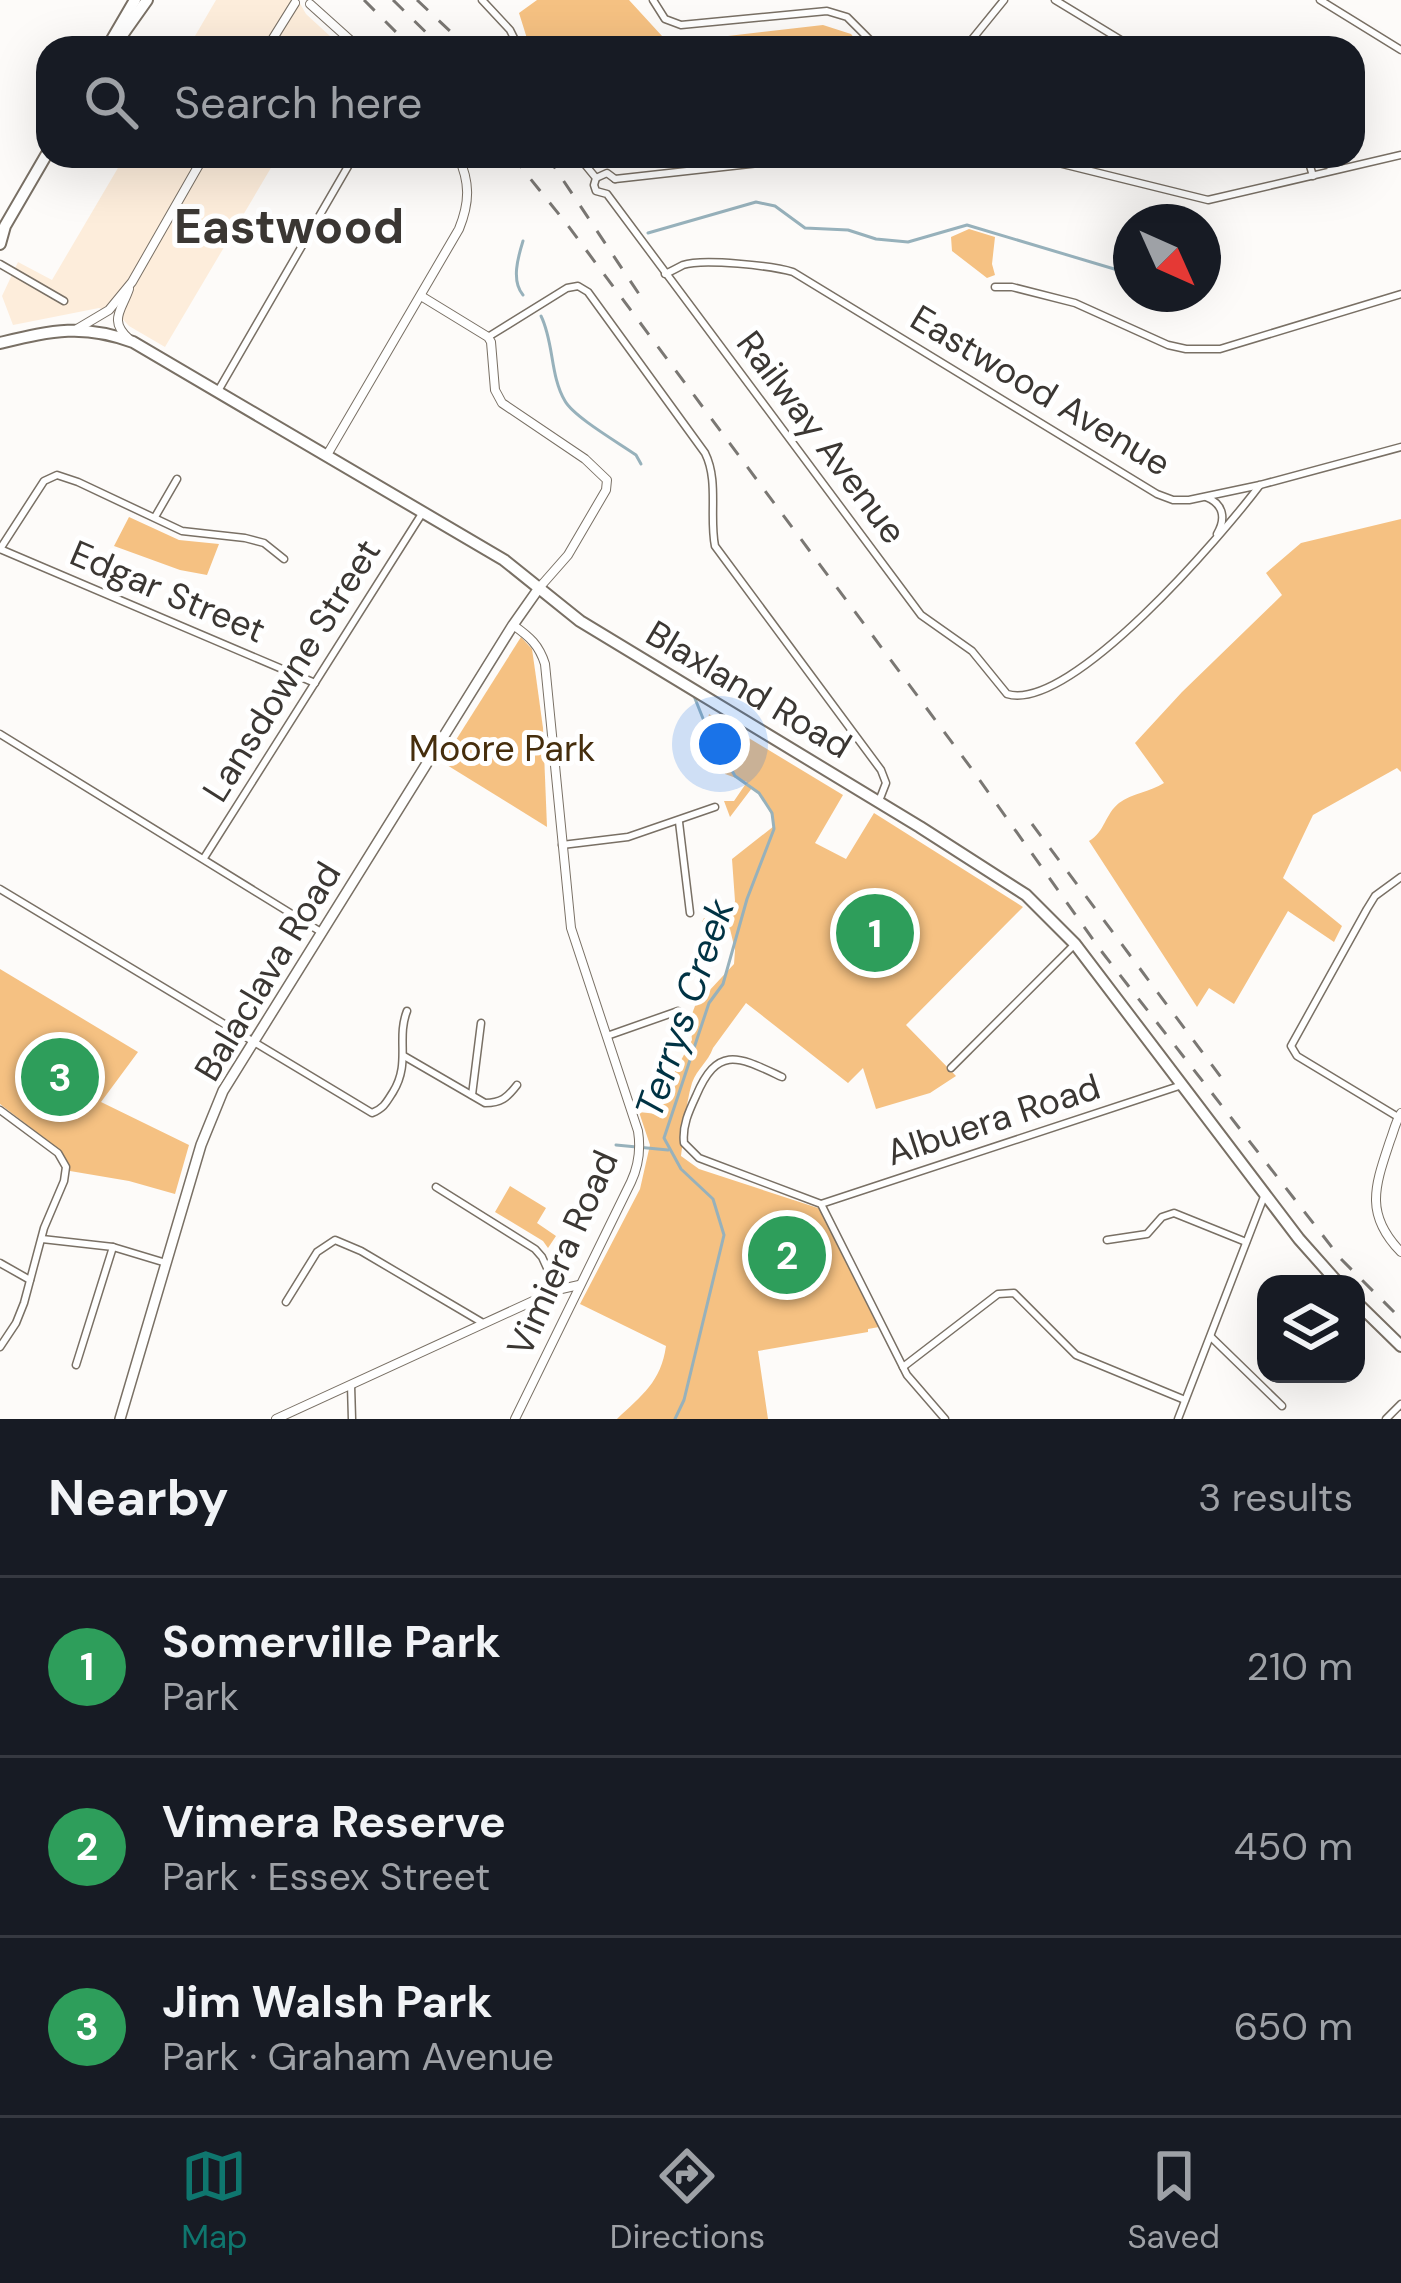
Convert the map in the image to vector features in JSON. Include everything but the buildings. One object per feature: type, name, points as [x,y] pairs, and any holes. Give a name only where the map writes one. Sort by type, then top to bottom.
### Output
[{"type":"main road","points":[[116,36],[134,0]]},
{"type":"main road","points":[[119,36],[147,0]]},
{"type":"main road","points":[[0,244],[2,228],[38,168]]},
{"type":"main road","name":"Blaxland Road","points":[[3,339],[77,329],[133,342],[504,560],[580,622],[1027,895],[1075,944],[1332,1275]]},
{"type":"main road","name":"Balaclava Road","points":[[120,1419],[207,1129],[223,1090],[539,588]]},
{"type":"main road","points":[[1365,1311],[1401,1346]]},
{"type":"street","points":[[482,0],[512,36]]},
{"type":"street","points":[[652,0],[665,19],[681,26],[828,6],[866,36]]},
{"type":"street","points":[[975,36],[1004,0]]},
{"type":"street","points":[[1055,0],[1114,36]]},
{"type":"street","points":[[1320,0],[1401,50]]},
{"type":"street","points":[[274,36],[295,2],[303,7],[311,2],[346,36]]},
{"type":"street","points":[[1365,163],[1401,155]]},
{"type":"street","points":[[77,329],[110,310],[132,281],[197,168]]},
{"type":"street","points":[[218,391],[347,168]]},
{"type":"street","points":[[327,455],[460,229],[468,188],[462,168]]},
{"type":"street","points":[[588,168],[596,178]]},
{"type":"street","points":[[615,179],[615,188],[608,194],[596,191],[596,178],[607,173],[615,179],[714,168]]},
{"type":"street","points":[[1079,168],[1208,200],[1346,168]]},
{"type":"street","points":[[1311,168],[1313,176]]},
{"type":"street","points":[[1333,168],[1337,170]]},
{"type":"street","name":"Railway Avenue","points":[[608,194],[921,616],[973,651],[1010,695],[1024,696],[1076,672],[1126,631],[1209,548]]},
{"type":"street","name":"Eastwood Avenue","points":[[665,274],[700,262],[794,272],[1173,500],[1260,485],[1401,447]]},
{"type":"street","points":[[0,264],[64,301]]},
{"type":"street","points":[[132,281],[117,322],[133,342]]},
{"type":"street","points":[[488,337],[567,288],[578,286],[588,292],[705,453],[712,470],[715,546],[881,770],[886,783],[879,802]]},
{"type":"street","points":[[995,287],[1075,303],[1186,349],[1220,349],[1401,294]]},
{"type":"street","points":[[421,296],[488,337],[500,400],[585,459],[607,480],[606,490],[559,567],[539,588]]},
{"type":"street","points":[[0,549],[44,481],[57,475],[182,531],[264,543],[284,559]]},
{"type":"street","points":[[155,518],[177,478]]},
{"type":"street","points":[[1209,548],[1260,485]]},
{"type":"street","points":[[1200,497],[1212,500],[1223,515],[1209,548]]},
{"type":"street","name":"Lansdowne Street","points":[[204,858],[423,512]]},
{"type":"street","name":"Edgar Street","points":[[0,549],[315,683]]},
{"type":"street","name":"Vimiera Road","points":[[513,626],[533,640],[545,664],[571,928],[639,1138],[638,1167],[514,1419]]},
{"type":"street","points":[[0,734],[321,932]]},
{"type":"street","points":[[562,845],[628,837],[715,807]]},
{"type":"street","points":[[679,822],[690,913]]},
{"type":"street","points":[[1401,877],[1367,909],[1291,1046],[1297,1056],[1400,1115],[1380,1168],[1376,1200],[1382,1227],[1401,1252]]},
{"type":"street","points":[[0,889],[372,1113],[382,1109],[402,1076],[402,1022],[407,1011]]},
{"type":"street","points":[[951,1068],[1075,944]]},
{"type":"street","points":[[607,1036],[678,1011]]},
{"type":"street","points":[[472,1095],[481,1023]]},
{"type":"street","points":[[404,1056],[485,1103],[499,1103],[517,1085]]},
{"type":"street","points":[[782,1076],[740,1060],[712,1066],[688,1113],[684,1143],[699,1158],[821,1204],[903,1367],[945,1419]]},
{"type":"street","name":"Albuera Road","points":[[821,1204],[1182,1085]]},
{"type":"street","points":[[0,1110],[58,1153],[66,1167],[16,1322],[0,1347]]},
{"type":"street","points":[[436,1186],[535,1250],[557,1290]]},
{"type":"street","points":[[1178,1419],[1265,1194]]},
{"type":"street","points":[[1107,1240],[1147,1234],[1162,1217],[1174,1213],[1246,1242]]},
{"type":"street","points":[[42,1239],[112,1247],[166,1263]]},
{"type":"street","points":[[286,1302],[317,1252],[335,1240],[361,1250],[483,1323]]},
{"type":"street","points":[[76,1365],[112,1247]]},
{"type":"street","points":[[0,1263],[30,1280]]},
{"type":"street","points":[[276,1419],[557,1290],[581,1285]]},
{"type":"street","points":[[903,1367],[998,1294],[1009,1292],[1076,1355],[1185,1400]]},
{"type":"street","points":[[1211,1337],[1282,1406]]},
{"type":"street","points":[[351,1385],[352,1419]]},
{"type":"street","points":[[1387,1419],[1401,1404]]},
{"type":"shaded area","points":[[216,0],[298,0],[330,36],[195,36]]},
{"type":"shaded area","points":[[118,168],[271,168],[165,347],[118,314],[99,308],[13,325],[2,296],[18,262],[52,280]]},
{"type":"green space","points":[[537,0],[629,0],[662,36],[526,36],[519,13]]},
{"type":"green space","points":[[823,25],[853,36],[729,36]]},
{"type":"green space","points":[[969,229],[995,237],[995,275],[987,278],[952,251],[951,237]]},
{"type":"green space","points":[[129,517],[179,540],[219,544],[207,575],[114,546]]},
{"type":"green space","points":[[1401,519],[1401,772],[1397,768],[1313,815],[1283,878],[1342,926],[1334,942],[1288,911],[1234,1004],[1209,988],[1197,1007],[1089,841],[1119,803],[1164,783],[1135,743],[1282,595],[1266,573],[1301,543]]},
{"type":"green space","name":"Moore Park","points":[[521,637],[532,649],[543,728],[547,827],[442,762]]},
{"type":"green space","points":[[709,714],[843,795],[815,843],[846,859],[874,813],[1023,907],[906,1025],[956,1076],[930,1093],[876,1109],[863,1068],[848,1083],[746,1003],[692,1083],[681,1156],[699,1169],[821,1209],[879,1327],[758,1351],[768,1419],[617,1419],[655,1379],[666,1346],[580,1304],[640,1189],[650,1145],[639,1112],[657,1114],[692,1040],[690,1019],[695,1006],[734,964],[730,929],[702,922],[704,918],[730,924],[735,901],[732,859],[774,826],[767,805],[752,788],[730,817],[724,801],[734,801],[747,782],[725,774],[720,749],[709,733]]},
{"type":"green space","points":[[0,969],[138,1052],[101,1102],[189,1145],[175,1194],[70,1171],[62,1152],[0,1104]]},
{"type":"green space","points":[[510,1186],[546,1208],[537,1223],[556,1236],[548,1248],[495,1212]]},
{"type":"waterway","points":[[648,233],[756,202],[775,206],[805,228],[848,230],[908,242],[967,225],[1113,269]]},
{"type":"waterway","name":"Terrys Creek","points":[[523,241],[516,276],[523,295]]},
{"type":"waterway","name":"Terrys Creek","points":[[541,316],[565,401],[636,455],[641,464]]},
{"type":"waterway","name":"Terrys Creek","points":[[675,1419],[684,1400],[724,1235],[713,1199],[681,1169],[664,1138],[709,1003],[723,984],[747,899],[774,829],[772,813],[759,793],[735,776],[694,696]]},
{"type":"waterway","points":[[616,1145],[668,1150]]},
{"type":"railway","points":[[364,0],[400,36]]},
{"type":"railway","points":[[393,0],[430,36]]},
{"type":"railway","points":[[417,0],[455,36]]},
{"type":"railway","points":[[522,168],[971,768],[1102,952],[1341,1259],[1401,1319]]},
{"type":"railway","points":[[555,168],[639,294]]},
{"type":"railway","points":[[1032,824],[1226,1084]]},
{"type":"place","name":"Somerville Park","points":[[875,933]]},
{"type":"place","name":"Jim Walsh Park","points":[[60,1077]]},
{"type":"place","name":"Vimera Reserve","points":[[787,1255]]},
{"type":"district","name":"Eastwood","points":[[289,226]]}]
